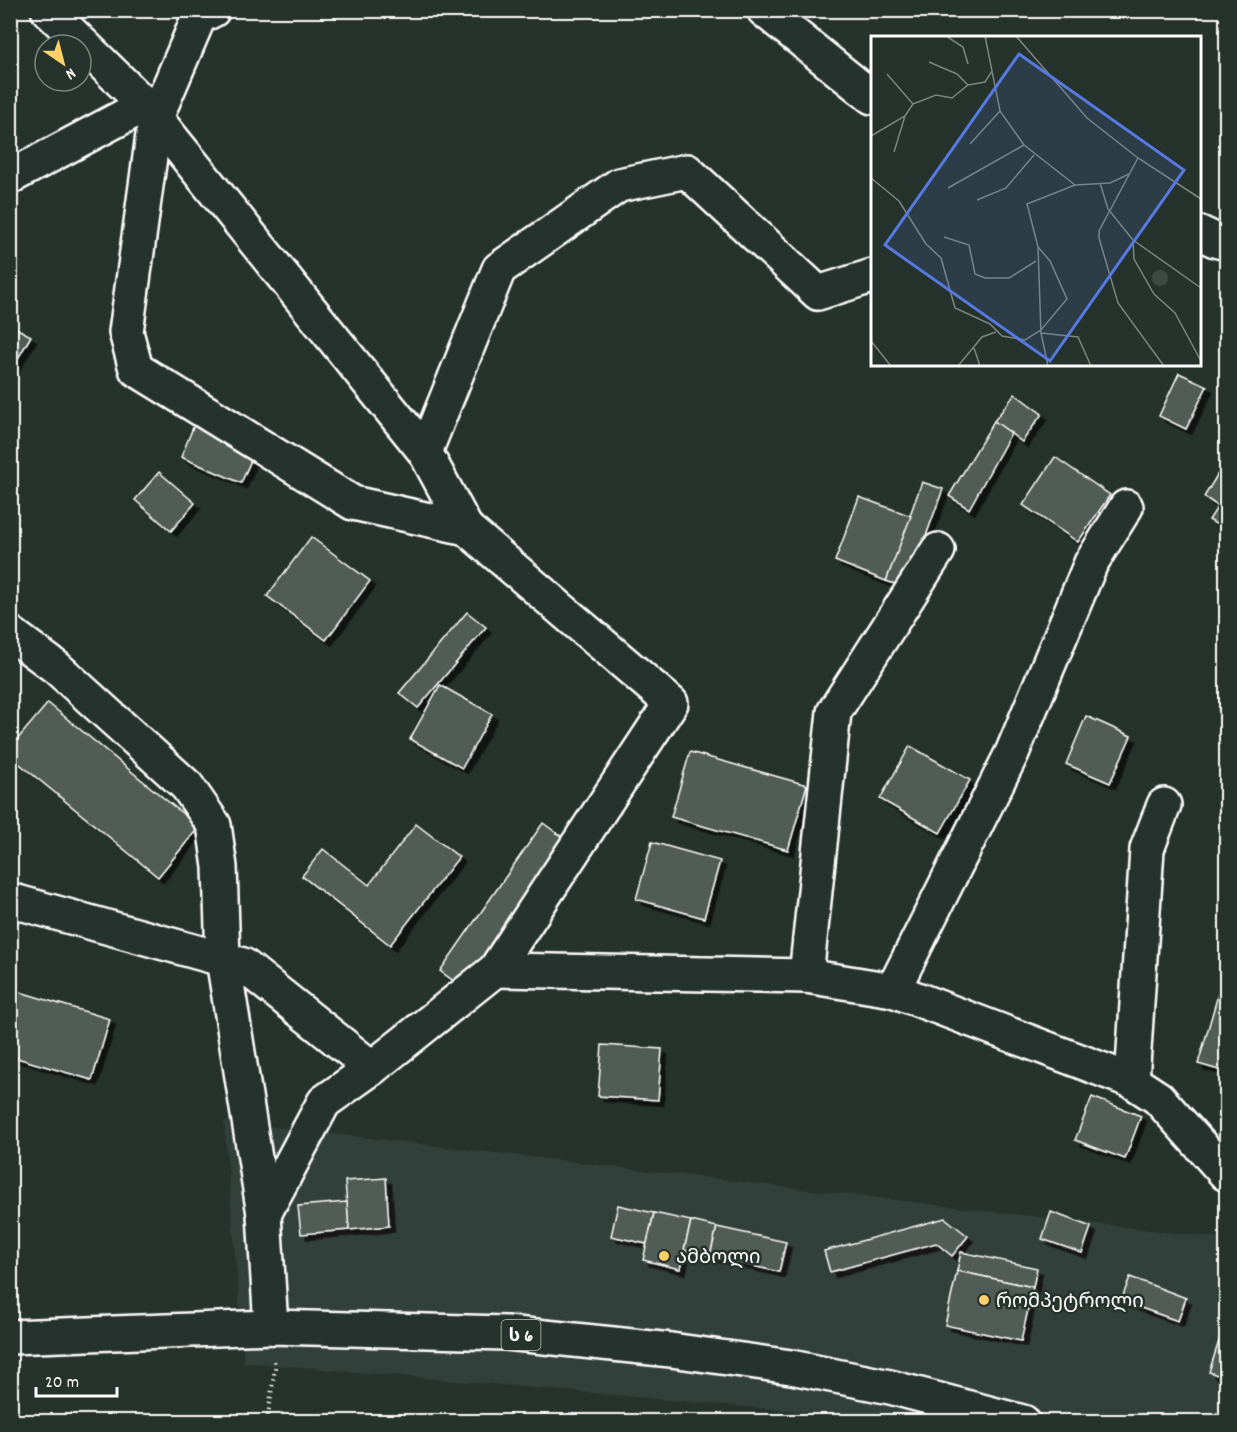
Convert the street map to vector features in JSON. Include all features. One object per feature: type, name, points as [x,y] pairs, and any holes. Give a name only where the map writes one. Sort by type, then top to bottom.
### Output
[{"type":"main road","points":[[48,10],[150,112],[425,452],[466,528],[671,704],[495,970],[372,1068],[324,1102],[264,1214]]},
{"type":"main road","points":[[213,10],[199,17],[150,112],[126,332],[136,369],[353,503],[466,528]]},
{"type":"main road","points":[[764,10],[871,95]]},
{"type":"main road","points":[[10,177],[150,112]]},
{"type":"main road","points":[[425,452],[499,269],[618,185],[687,171],[818,293],[871,277]]},
{"type":"main road","points":[[1201,233],[1227,243]]},
{"type":"main road","points":[[893,990],[1012,753],[1091,563],[1126,507]]},
{"type":"main road","points":[[806,976],[834,712],[938,550]]},
{"type":"main road","points":[[10,633],[57,668],[187,786],[214,825],[220,867],[223,959],[264,1214],[271,1327]]},
{"type":"main road","points":[[1132,1081],[1147,849],[1164,806]]},
{"type":"main road","points":[[10,900],[243,965],[372,1068]]},
{"type":"main road","points":[[495,970],[806,976],[893,990],[1132,1081],[1158,1098],[1227,1174]]},
{"type":"main road","name":"ს 6","points":[[10,1337],[271,1327],[506,1333],[671,1350],[791,1367],[890,1387],[1023,1422]]},
{"type":"path","points":[[267,1422],[275,1368],[271,1327]]},
{"type":"shaded area","points":[[224,1121],[1226,1239],[1226,1421],[905,1421],[244,1362]]},
{"type":"building","points":[[10,325],[31,336],[10,372]]},
{"type":"building","points":[[1179,373],[1207,386],[1186,429],[1159,416]]},
{"type":"building","points":[[1015,394],[1042,414],[1022,442],[994,421]]},
{"type":"building","points":[[994,421],[1011,433],[969,509],[949,496]]},
{"type":"building","points":[[194,425],[255,451],[241,483],[181,457]]},
{"type":"building","points":[[1055,457],[1110,495],[1078,542],[1023,505]]},
{"type":"building","points":[[1226,460],[1226,530],[1209,520],[1218,506],[1204,497]]},
{"type":"building","points":[[159,472],[195,503],[171,531],[135,500]]},
{"type":"building","points":[[922,482],[943,489],[907,588],[886,581]]},
{"type":"building","points":[[859,497],[911,516],[886,581],[835,561]]},
{"type":"building","points":[[311,537],[370,581],[326,640],[267,596]]},
{"type":"building","points":[[467,612],[486,627],[418,708],[399,693]]},
{"type":"building","points":[[440,685],[492,714],[462,768],[410,739]]},
{"type":"building","points":[[48,703],[199,827],[158,877],[10,756],[10,748]]},
{"type":"building","points":[[1086,716],[1131,736],[1110,783],[1066,764]]},
{"type":"building","points":[[910,746],[970,780],[940,833],[880,799]]},
{"type":"building","points":[[690,752],[807,785],[788,850],[671,817]]},
{"type":"building","points":[[543,823],[566,840],[462,987],[440,971]]},
{"type":"building","points":[[416,824],[459,857],[390,945],[302,876],[323,849],[369,885]]},
{"type":"building","points":[[652,842],[720,861],[704,918],[636,899]]},
{"type":"building","points":[[1226,967],[1226,1072],[1198,1064]]},
{"type":"building","points":[[10,989],[110,1019],[92,1080],[10,1056]]},
{"type":"building","points":[[602,1045],[662,1049],[658,1100],[598,1096]]},
{"type":"building","points":[[1092,1097],[1141,1116],[1125,1159],[1075,1140]]},
{"type":"building","points":[[386,1178],[389,1226],[349,1230],[345,1181]]},
{"type":"building","points":[[347,1202],[349,1230],[301,1234],[298,1206]]},
{"type":"building","points":[[618,1205],[654,1213],[647,1244],[611,1236]]},
{"type":"building","points":[[1051,1212],[1091,1227],[1082,1253],[1042,1239]]},
{"type":"building","points":[[654,1213],[691,1221],[680,1269],[643,1260]]},
{"type":"building","points":[[945,1218],[968,1236],[952,1256],[936,1243],[830,1272],[824,1251]]},
{"type":"building","points":[[691,1221],[717,1227],[710,1256],[684,1250]]},
{"type":"building","points":[[717,1227],[786,1242],[779,1272],[710,1256]]},
{"type":"building","points":[[961,1252],[1037,1268],[1033,1287],[957,1271]]},
{"type":"building","points":[[957,1271],[1033,1287],[1021,1341],[945,1325]]},
{"type":"building","points":[[1130,1277],[1186,1298],[1178,1321],[1121,1301]]},
{"type":"building","points":[[1220,1338],[1226,1340],[1226,1378],[1209,1372]]},
{"type":"place","name":"ამბოლი","points":[[664,1256]]},
{"type":"place","name":"რომპეტროლი","points":[[984,1300]]}]
